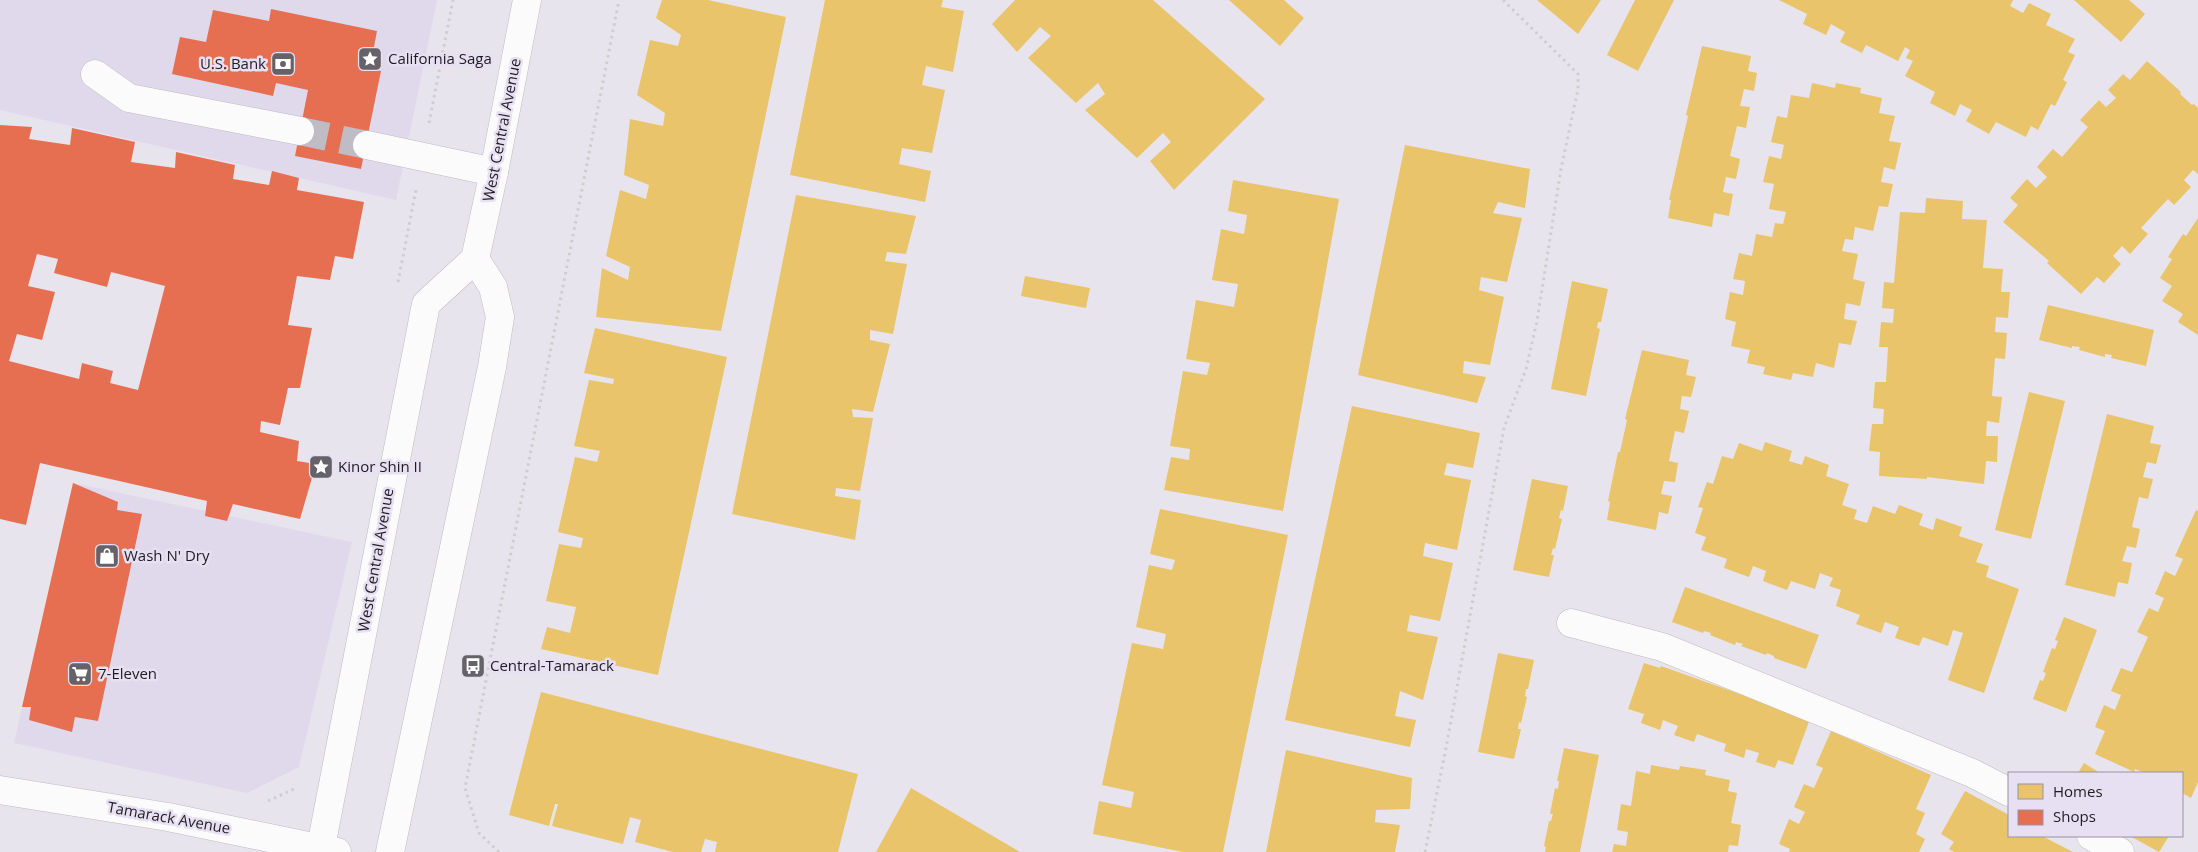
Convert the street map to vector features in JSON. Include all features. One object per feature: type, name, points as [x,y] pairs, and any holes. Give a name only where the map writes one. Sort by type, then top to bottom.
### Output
[{"type":"main road","name":"West Central Avenue","points":[[326,850],[426,304],[475,259],[494,172],[527,0]]},
{"type":"main road","points":[[95,74],[129,98],[300,131]]},
{"type":"main road","points":[[367,145],[494,172]]},
{"type":"main road","points":[[390,852],[492,367],[500,317],[493,287],[475,259]]},
{"type":"main road","points":[[1571,622],[1662,646],[1972,773],[2008,791]]},
{"type":"main road","name":"Tamarack Avenue","points":[[0,790],[168,817],[326,850]]},
{"type":"main road","points":[[2093,837],[2120,852]]},
{"type":"path","points":[[499,852],[479,833],[465,788],[619,0]]},
{"type":"path","points":[[1425,852],[1446,748],[1504,428],[1526,369],[1537,322],[1560,170],[1578,89],[1578,74],[1503,0]]},
{"type":"shaded area","points":[[0,0],[437,0],[396,200],[0,110]]},
{"type":"shaded area","points":[[73,483],[352,542],[299,767],[247,793],[14,743]]},
{"type":"building: Homes","points":[[662,0],[708,0],[786,17],[721,331],[596,317],[602,268],[628,280],[630,267],[606,256],[620,190],[646,199],[649,185],[624,175],[630,119],[663,126],[665,113],[637,95],[650,40],[678,46],[681,35],[656,18]]},
{"type":"building: Homes","points":[[825,0],[943,0],[941,7],[964,11],[953,72],[926,66],[922,85],[945,90],[932,153],[902,148],[899,164],[931,171],[925,202],[790,175]]},
{"type":"building: Homes","points":[[1015,0],[1153,0],[1265,99],[1174,190],[1150,161],[1171,142],[1163,133],[1137,158],[1085,110],[1105,94],[1098,83],[1076,103],[1028,58],[1051,36],[1040,27],[1017,52],[992,24]]},
{"type":"building: Homes","points":[[1229,0],[1284,0],[1304,18],[1280,46]]},
{"type":"building: Homes","points":[[1537,0],[1601,0],[1578,34]]},
{"type":"building: Homes","points":[[1635,0],[1674,0],[1638,71],[1607,55]]},
{"type":"building: Homes","points":[[1779,0],[2013,0],[2010,6],[2023,13],[2029,3],[2051,14],[2046,25],[2075,39],[2068,52],[2075,55],[2063,80],[2067,82],[2055,106],[2051,104],[2038,130],[2031,126],[2026,137],[1996,122],[1989,134],[1966,121],[1972,110],[1960,104],[1955,116],[1930,103],[1935,92],[1905,76],[1913,61],[1906,58],[1910,50],[1905,47],[1898,61],[1866,45],[1862,53],[1840,42],[1845,32],[1831,24],[1826,35],[1803,24],[1807,14]]},
{"type":"building: Homes","points":[[2074,0],[2129,0],[2145,14],[2121,42]]},
{"type":"building: Homes","points":[[1702,46],[1751,56],[1748,71],[1757,73],[1754,91],[1744,89],[1740,106],[1750,107],[1746,128],[1737,126],[1730,156],[1740,159],[1736,179],[1726,177],[1723,192],[1733,194],[1729,216],[1714,213],[1712,227],[1668,218],[1671,200],[1669,200]]},
{"type":"building: Homes","points":[[2147,61],[2181,92],[2180,94],[2198,108],[2198,174],[2193,170],[2184,180],[2191,187],[2174,205],[2168,199],[2141,228],[2148,234],[2130,254],[2122,246],[2113,256],[2121,264],[2104,283],[2097,277],[2081,294],[2047,263],[2049,261],[2003,222],[2018,205],[2010,198],[2027,179],[2036,188],[2047,177],[2037,167],[2053,149],[2062,157],[2088,127],[2080,120],[2099,100],[2106,107],[2116,98],[2108,90],[2123,74],[2130,80]]},
{"type":"building: Homes","points":[[1812,83],[1835,88],[1836,83],[1861,88],[1860,93],[1882,98],[1879,113],[1895,116],[1889,141],[1901,143],[1895,170],[1884,167],[1881,182],[1893,184],[1888,207],[1879,206],[1873,231],[1855,227],[1853,240],[1845,239],[1842,251],[1858,254],[1853,279],[1865,282],[1860,306],[1846,303],[1844,319],[1857,321],[1851,345],[1839,343],[1834,368],[1816,363],[1813,377],[1793,373],[1791,380],[1763,374],[1765,367],[1747,363],[1750,350],[1731,346],[1736,322],[1725,319],[1730,292],[1743,295],[1745,281],[1733,279],[1739,253],[1752,256],[1756,234],[1772,237],[1775,223],[1783,224],[1786,212],[1769,209],[1774,184],[1763,182],[1769,156],[1781,159],[1784,145],[1771,142],[1777,116],[1787,118],[1791,95],[1809,98]]},
{"type":"building: Homes","points":[[1405,145],[1530,169],[1525,208],[1498,202],[1493,213],[1522,218],[1507,282],[1481,277],[1479,290],[1504,297],[1490,365],[1464,361],[1463,373],[1486,377],[1477,403],[1358,375]]},
{"type":"building: Homes","points":[[1233,180],[1339,199],[1283,511],[1164,490],[1171,457],[1189,460],[1190,449],[1170,446],[1183,371],[1207,375],[1210,363],[1186,359],[1196,300],[1234,307],[1238,284],[1212,280],[1221,229],[1244,234],[1247,215],[1228,211]]},
{"type":"building: Homes","points":[[796,195],[916,216],[906,254],[887,252],[885,261],[907,264],[893,334],[870,330],[870,340],[890,344],[873,412],[852,409],[853,417],[873,418],[860,491],[836,488],[835,496],[861,500],[855,540],[732,514]]},
{"type":"building: Homes","points":[[1926,198],[1963,201],[1962,219],[1987,220],[1983,268],[2003,269],[2001,292],[2010,292],[2008,318],[1996,317],[1995,332],[2007,333],[2005,359],[1995,358],[1992,396],[2002,397],[1999,423],[1987,421],[1986,436],[1998,436],[1997,462],[1986,461],[1984,484],[1927,477],[1927,479],[1879,476],[1880,452],[1869,451],[1872,424],[1883,424],[1884,409],[1873,408],[1875,382],[1886,382],[1888,347],[1879,347],[1881,322],[1893,323],[1894,309],[1882,308],[1884,282],[1894,283],[1900,212],[1925,213]]},
{"type":"building: Homes","points":[[2198,218],[2198,335],[2178,322],[2183,314],[2162,301],[2172,286],[2160,278],[2172,259],[2168,257],[2183,234],[2186,236]]},
{"type":"building: Homes","points":[[1025,276],[1090,288],[1086,308],[1021,296]]},
{"type":"building: Homes","points":[[1572,281],[1608,289],[1601,322],[1598,322],[1597,328],[1600,329],[1586,396],[1551,389]]},
{"type":"building: Homes","points":[[2048,305],[2154,330],[2146,366],[2111,358],[2112,355],[2105,354],[2105,357],[2079,350],[2080,347],[2072,346],[2072,348],[2039,340]]},
{"type":"building: Homes","points":[[595,328],[727,357],[658,675],[541,649],[547,627],[570,633],[576,607],[546,601],[559,544],[581,548],[583,538],[558,532],[575,457],[597,462],[600,451],[574,446],[589,380],[613,384],[614,379],[584,373]]},
{"type":"building: Homes","points":[[1642,350],[1689,360],[1686,375],[1696,377],[1691,397],[1682,396],[1680,409],[1689,411],[1684,433],[1675,431],[1669,461],[1678,463],[1675,482],[1664,481],[1661,494],[1672,496],[1668,514],[1659,512],[1656,530],[1607,520],[1610,502],[1608,501],[1618,452],[1620,452],[1627,420],[1625,419]]},
{"type":"building: Homes","points":[[2029,392],[2065,401],[2031,539],[1995,530]]},
{"type":"building: Homes","points":[[1352,406],[1480,433],[1473,468],[1447,463],[1444,475],[1471,480],[1457,550],[1425,543],[1423,556],[1453,563],[1440,621],[1410,615],[1407,631],[1438,637],[1423,700],[1400,691],[1395,716],[1416,720],[1410,747],[1285,720]]},
{"type":"building: Homes","points":[[2107,414],[2154,426],[2150,443],[2161,445],[2156,464],[2147,462],[2143,477],[2153,479],[2148,499],[2139,497],[2132,527],[2140,529],[2136,548],[2127,546],[2122,561],[2132,563],[2128,584],[2118,582],[2115,597],[2065,585]]},
{"type":"building: Homes","points":[[1765,442],[1792,451],[1789,461],[1802,465],[1805,456],[1829,465],[1826,476],[1849,484],[1842,505],[1857,510],[1854,519],[1867,523],[1873,506],[1895,514],[1899,505],[1923,514],[1919,525],[1933,530],[1936,518],[1962,527],[1959,536],[1983,544],[1976,562],[1989,566],[1986,577],[2019,589],[1984,693],[1948,680],[1963,633],[1953,630],[1948,646],[1923,637],[1919,646],[1895,638],[1899,627],[1885,622],[1881,633],[1856,624],[1860,615],[1836,606],[1841,590],[1829,586],[1833,578],[1820,573],[1815,589],[1791,581],[1787,590],[1763,581],[1766,571],[1753,566],[1749,577],[1724,568],[1727,559],[1701,550],[1706,537],[1695,533],[1703,508],[1698,507],[1707,482],[1713,484],[1722,456],[1733,459],[1739,443],[1762,451]]},
{"type":"building: Homes","points":[[1532,479],[1568,486],[1563,511],[1561,510],[1559,518],[1562,519],[1555,549],[1553,548],[1551,555],[1554,555],[1549,577],[1513,570]]},
{"type":"building: Homes","points":[[1160,509],[1288,535],[1223,852],[1183,852],[1093,834],[1099,801],[1131,808],[1134,792],[1102,785],[1132,643],[1163,649],[1166,634],[1136,627],[1149,565],[1172,570],[1175,560],[1150,554]]},
{"type":"building: Homes","points":[[2196,510],[2198,511],[2198,782],[2191,798],[2183,794],[2183,772],[2142,772],[2135,769],[2134,772],[2095,754],[2105,731],[2095,727],[2104,705],[2115,710],[2121,695],[2111,691],[2121,668],[2132,672],[2148,637],[2137,632],[2149,608],[2158,612],[2164,598],[2155,594],[2165,571],[2175,576],[2183,559],[2175,556]]},
{"type":"building: Homes","points":[[1685,587],[1819,635],[1806,669],[1774,658],[1774,656],[1767,653],[1766,655],[1741,646],[1743,644],[1736,642],[1735,645],[1710,635],[1711,633],[1704,631],[1703,633],[1672,622]]},
{"type":"building: Homes","points":[[2064,617],[2097,630],[2066,712],[2033,699],[2040,680],[2043,681],[2046,673],[2043,672],[2052,648],[2055,649],[2058,641],[2055,640]]},
{"type":"building: Homes","points":[[1498,653],[1534,660],[1528,689],[1526,689],[1525,696],[1527,697],[1521,723],[1519,722],[1518,729],[1521,729],[1514,759],[1478,752]]},
{"type":"building: Homes","points":[[1644,663],[1660,668],[1661,666],[1810,719],[1793,765],[1778,760],[1775,768],[1756,762],[1759,753],[1746,749],[1744,758],[1724,751],[1726,744],[1697,734],[1694,742],[1674,735],[1678,726],[1663,720],[1660,730],[1641,723],[1644,714],[1628,709]]},
{"type":"building: Homes","points":[[541,692],[858,774],[838,852],[715,852],[717,842],[705,839],[701,852],[673,852],[635,842],[641,820],[630,817],[623,844],[552,826],[558,804],[555,804],[549,826],[509,815]]},
{"type":"building: Homes","points":[[1831,731],[1931,775],[1916,809],[1925,813],[1916,834],[1925,839],[1919,852],[1789,852],[1790,849],[1779,844],[1789,819],[1799,824],[1805,812],[1794,807],[1804,784],[1814,788],[1823,768],[1816,765]]},
{"type":"building: Homes","points":[[1564,748],[1599,755],[1580,852],[1545,852],[1546,847],[1544,846],[1549,821],[1551,821],[1553,814],[1550,814],[1555,788],[1558,789],[1559,781],[1557,781]]},
{"type":"building: Homes","points":[[1286,750],[1412,778],[1410,809],[1376,810],[1375,822],[1400,825],[1395,852],[1266,852]]},
{"type":"building: Homes","points":[[2084,763],[2098,772],[2079,772]]},
{"type":"building: Homes","points":[[1651,765],[1679,770],[1680,766],[1706,770],[1705,775],[1730,780],[1728,791],[1737,793],[1731,823],[1741,825],[1738,846],[1729,845],[1728,852],[1612,852],[1614,844],[1626,846],[1628,832],[1617,830],[1621,804],[1631,806],[1636,771],[1650,774]]},
{"type":"building: Homes","points":[[911,788],[1020,852],[876,852]]},
{"type":"building: Homes","points":[[1965,791],[2008,814],[2008,837],[2044,837],[2073,852],[1954,852],[1949,849],[1954,842],[1941,834]]},
{"type":"building: Homes","points":[[2132,837],[2168,837],[2159,852]]},
{"type":"building: Shops","points":[[271,9],[377,31],[370,68],[381,71],[361,169],[295,156],[308,90],[276,83],[273,96],[172,74],[180,37],[206,42],[213,10],[269,21]]},
{"type":"building: Shops","points":[[0,125],[32,127],[29,139],[70,145],[72,128],[135,142],[131,162],[175,168],[176,152],[235,165],[233,179],[269,185],[272,171],[299,178],[297,190],[364,202],[353,259],[335,256],[330,280],[297,276],[288,325],[312,328],[300,388],[288,388],[280,425],[261,421],[260,432],[299,441],[297,461],[316,464],[300,519],[233,504],[227,521],[205,516],[207,501],[40,463],[26,525],[0,519]],"holes":[[[37,254],[58,259],[54,273],[107,287],[111,272],[165,286],[138,390],[110,383],[113,371],[82,363],[79,379],[9,361],[17,334],[42,340],[55,292],[28,286]]]},
{"type":"building: Shops","points":[[73,483],[118,502],[117,510],[142,514],[98,721],[75,717],[72,732],[29,720],[31,707],[22,707]]},
{"type":"tunnel","points":[[300,131],[367,145]]},
{"type":"place","name":"California Saga","points":[[370,59]]},
{"type":"place","name":"U.S. Bank","points":[[283,64]]},
{"type":"place","name":"Kinor Shin II","points":[[321,467]]},
{"type":"place","name":"Wash N' Dry","points":[[107,556]]},
{"type":"place","name":"Central-Tamarack","points":[[473,666]]},
{"type":"place","name":"7-Eleven","points":[[80,674]]}]
